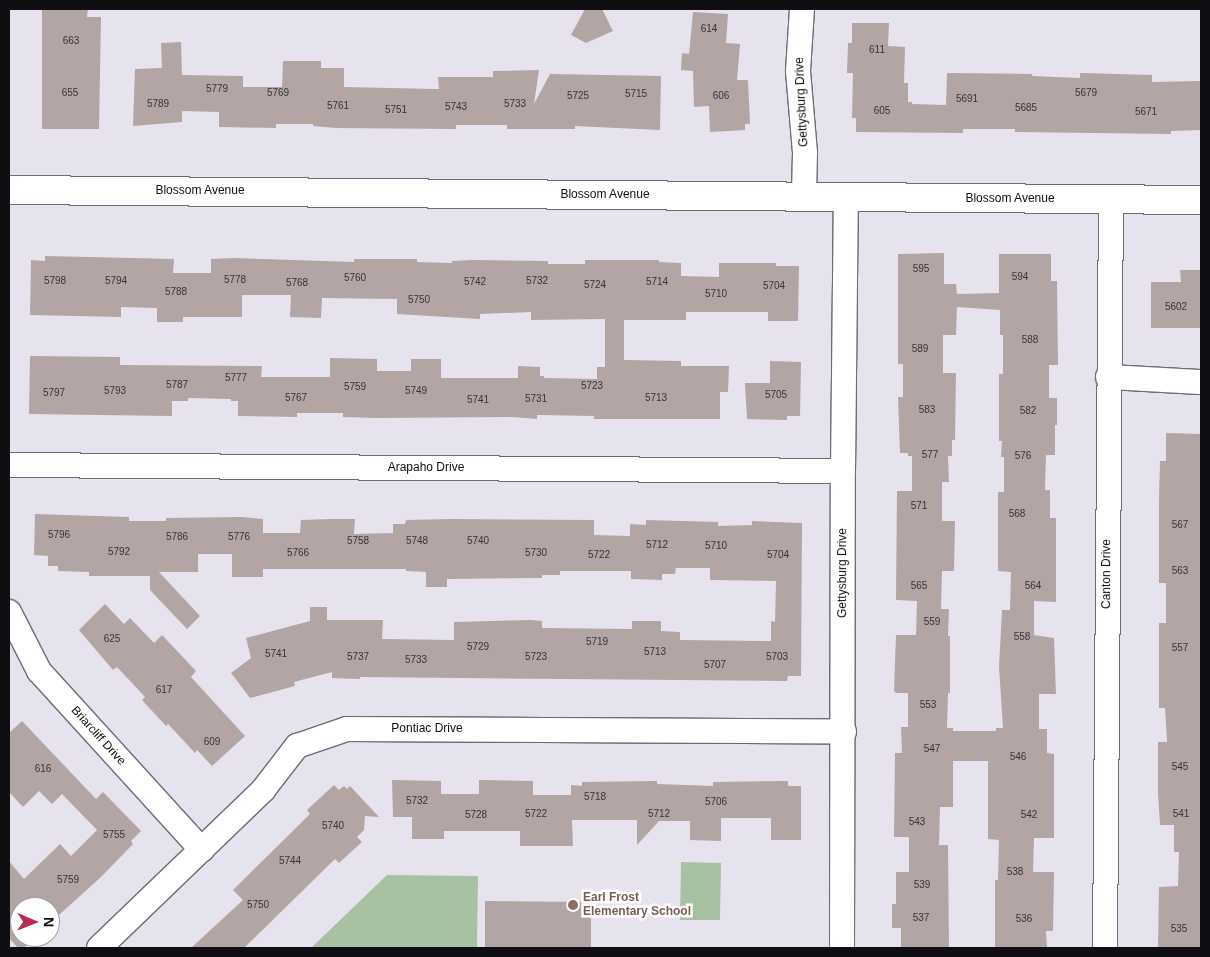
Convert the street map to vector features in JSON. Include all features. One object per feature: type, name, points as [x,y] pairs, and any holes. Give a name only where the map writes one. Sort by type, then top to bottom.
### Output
[{"type":"street","name":"Gettysburg Drive","points":[[802,9],[798,71],[805,153],[804,196]]},
{"type":"street","name":"Blossom Avenue","points":[[9,190],[1201,200]]},
{"type":"street","name":"Gettysburg Drive","points":[[842,948],[844,732],[843,471],[846,197]]},
{"type":"street","name":"Canton Drive","points":[[1106,948],[1108,377],[1111,199]]},
{"type":"street","points":[[1108,377],[1201,382]]},
{"type":"street","name":"Arapaho Drive","points":[[9,465],[843,471]]},
{"type":"street","name":"Briarcliff Drive","points":[[9,612],[39,671],[202,850]]},
{"type":"street","name":"Pontiac Drive","points":[[98,948],[263,790],[298,746],[347,729],[844,732]]},
{"type":"green space","points":[[681,862],[721,863],[720,920],[680,920]]},
{"type":"green space","points":[[387,875],[478,876],[477,948],[311,948]]},
{"type":"building","points":[[42,9],[88,9],[87,17],[101,17],[99,129],[42,129]]},
{"type":"building","points":[[585,9],[602,9],[613,31],[586,43],[571,35]]},
{"type":"building","points":[[693,12],[728,14],[726,43],[740,44],[737,80],[748,80],[750,124],[745,124],[745,130],[710,132],[709,106],[694,107],[693,71],[681,70],[682,53],[689,54]]},
{"type":"building","points":[[852,23],[889,23],[888,46],[905,47],[904,83],[908,83],[908,102],[912,102],[912,104],[946,105],[947,73],[1032,74],[1032,76],[1080,78],[1080,73],[1152,75],[1152,82],[1201,81],[1201,130],[1171,131],[1171,134],[1015,132],[1015,129],[963,129],[963,133],[856,132],[856,118],[852,118],[853,73],[847,73],[848,43],[852,43]]},
{"type":"building","points":[[181,42],[182,75],[243,76],[243,87],[282,87],[283,61],[321,61],[321,68],[344,68],[344,87],[439,89],[438,77],[493,77],[493,71],[539,70],[534,104],[550,74],[661,76],[660,130],[575,126],[575,129],[507,129],[507,125],[456,125],[456,129],[336,128],[313,126],[313,124],[276,124],[276,128],[219,127],[219,112],[182,111],[182,122],[133,126],[135,69],[162,68],[161,43]]},
{"type":"building","points":[[944,253],[944,284],[956,284],[957,294],[999,293],[999,254],[1051,254],[1051,281],[1057,281],[1058,365],[1049,365],[1049,398],[1057,398],[1057,425],[1055,425],[1055,455],[1046,455],[1045,490],[1050,490],[1050,518],[1056,518],[1056,602],[1034,601],[1034,635],[1054,638],[1056,694],[1039,694],[1039,729],[1047,729],[1047,753],[1054,754],[1054,838],[1034,838],[1033,872],[1054,872],[1053,931],[1046,931],[1047,948],[995,948],[995,880],[998,880],[999,840],[988,839],[988,761],[953,761],[953,807],[940,807],[939,845],[948,845],[949,948],[901,948],[901,928],[892,928],[892,904],[896,904],[896,872],[909,872],[909,837],[894,837],[895,753],[902,753],[901,727],[908,727],[908,693],[896,693],[894,691],[896,635],[916,635],[917,601],[896,600],[897,491],[912,491],[912,456],[908,456],[908,453],[900,453],[898,397],[903,397],[903,364],[898,364],[898,254]],"holes":[[[957,307],[1000,310],[1000,335],[1003,335],[1003,374],[999,374],[999,441],[1002,441],[1001,457],[1004,457],[1004,492],[998,492],[998,571],[1011,572],[1010,610],[1002,610],[999,667],[1003,728],[996,728],[996,731],[953,731],[953,728],[947,728],[948,693],[950,693],[949,609],[941,609],[942,571],[954,571],[955,521],[942,521],[942,482],[949,482],[948,456],[952,456],[952,440],[955,440],[956,373],[943,373],[943,335],[956,335]]]},
{"type":"building","points":[[45,256],[174,259],[173,273],[211,273],[211,259],[234,258],[354,262],[354,259],[417,259],[417,262],[452,263],[452,261],[473,260],[548,261],[548,264],[585,264],[585,260],[659,260],[659,262],[681,263],[681,276],[719,277],[719,263],[776,263],[776,266],[799,266],[798,321],[768,321],[768,312],[686,312],[686,320],[624,320],[624,360],[681,361],[681,366],[729,366],[728,392],[720,392],[720,419],[594,419],[594,416],[537,415],[537,419],[512,417],[375,418],[343,417],[343,413],[297,413],[297,417],[238,416],[238,401],[231,401],[231,399],[188,398],[188,401],[172,401],[172,416],[29,414],[30,356],[120,357],[120,365],[262,366],[261,377],[330,377],[330,358],[377,359],[377,371],[411,371],[411,359],[441,359],[441,378],[518,378],[518,366],[540,367],[540,376],[544,376],[544,378],[597,379],[597,367],[605,367],[605,319],[531,320],[531,312],[480,314],[480,319],[397,314],[397,299],[322,298],[321,318],[290,317],[291,295],[242,295],[242,317],[183,317],[183,322],[157,322],[157,308],[121,307],[121,317],[30,315],[31,260],[45,261]]},
{"type":"building","points":[[1180,270],[1201,270],[1201,328],[1151,328],[1151,282],[1181,282]]},
{"type":"building","points":[[770,361],[801,362],[800,416],[787,416],[787,420],[747,419],[745,383],[770,383]]},
{"type":"building","points":[[1166,433],[1201,434],[1201,948],[1158,948],[1159,887],[1178,886],[1179,852],[1174,852],[1174,825],[1160,825],[1158,793],[1158,742],[1167,742],[1165,708],[1159,708],[1159,623],[1166,623],[1166,583],[1159,583],[1159,499],[1160,461],[1166,461]]},
{"type":"building","points":[[35,514],[129,517],[129,521],[166,521],[166,518],[241,517],[263,519],[263,533],[300,533],[301,520],[331,519],[355,519],[354,534],[393,533],[393,524],[405,524],[406,520],[594,520],[594,535],[630,536],[630,524],[646,525],[646,520],[718,522],[718,526],[752,525],[752,521],[802,523],[801,676],[788,676],[787,681],[360,677],[360,679],[332,678],[332,672],[294,682],[295,686],[250,698],[231,673],[251,658],[246,638],[310,621],[310,607],[327,607],[327,620],[383,620],[382,639],[454,640],[454,622],[532,620],[542,621],[542,628],[632,629],[632,621],[661,621],[661,631],[680,632],[680,640],[771,641],[771,621],[775,622],[776,581],[710,580],[710,568],[676,568],[675,574],[662,574],[662,580],[631,579],[631,571],[560,571],[560,575],[542,575],[542,578],[447,579],[447,587],[426,587],[426,572],[406,571],[406,569],[263,569],[263,577],[232,577],[232,554],[198,554],[198,572],[159,572],[200,616],[187,629],[150,590],[150,576],[89,576],[89,572],[58,571],[58,566],[48,566],[48,556],[34,555]]},
{"type":"building","points":[[105,604],[124,624],[130,618],[154,643],[162,635],[196,671],[191,677],[245,736],[212,766],[197,750],[195,753],[168,724],[166,726],[142,700],[145,697],[117,667],[113,670],[79,630]]},
{"type":"building","points":[[22,721],[96,799],[103,792],[141,831],[131,841],[133,844],[101,877],[60,914],[60,897],[10,897],[10,939],[9,861],[24,879],[60,844],[71,856],[97,830],[62,794],[52,804],[39,791],[23,807],[9,792],[9,733]]},
{"type":"building","points":[[392,780],[441,781],[441,794],[479,794],[479,780],[533,781],[533,795],[571,795],[571,785],[582,786],[582,782],[657,781],[657,784],[713,786],[713,782],[788,781],[788,786],[801,786],[801,840],[771,840],[771,818],[721,818],[721,841],[690,840],[690,821],[659,821],[637,845],[637,820],[572,820],[573,846],[520,846],[520,831],[444,831],[444,839],[412,839],[412,817],[393,817]]},
{"type":"building","points":[[334,785],[339,790],[344,786],[347,789],[350,786],[379,817],[365,816],[364,830],[357,837],[362,842],[339,863],[335,859],[244,948],[191,948],[243,900],[233,890],[310,814],[307,810]]},
{"type":"building","points":[[485,901],[591,902],[591,948],[485,948]]},
{"type":"place","name":"Earl Frost Elementary School","points":[[573,905]]}]
